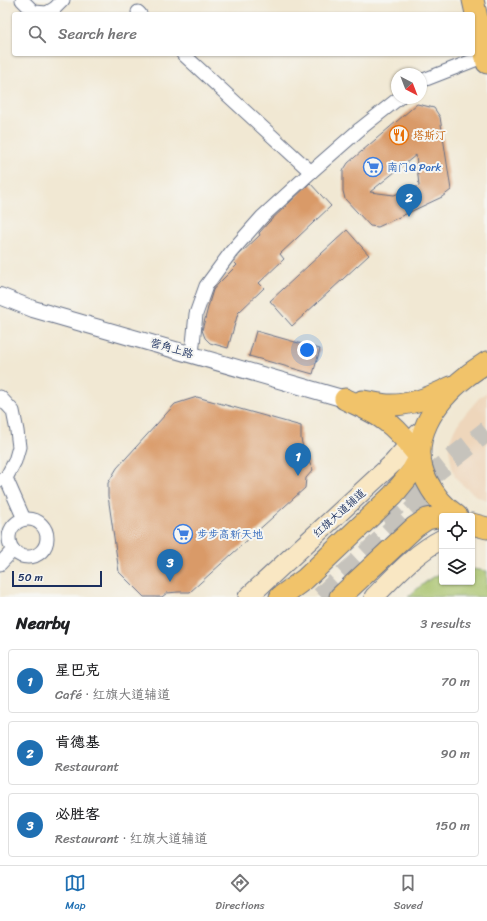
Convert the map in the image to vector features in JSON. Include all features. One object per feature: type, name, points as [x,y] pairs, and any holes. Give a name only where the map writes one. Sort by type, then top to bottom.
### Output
[{"type":"main road","points":[[473,0],[486,60]]},
{"type":"main road","points":[[414,451],[419,448],[425,426],[438,406],[457,384],[487,362]]},
{"type":"main road","points":[[345,399],[396,405],[422,400],[457,384]]},
{"type":"main road","points":[[345,399],[378,416],[395,428],[414,451],[430,487],[437,497],[453,513]]},
{"type":"main road","points":[[280,597],[305,579],[393,495],[411,473],[414,451]]},
{"type":"main road","name":"红旗大道辅道","points":[[248,597],[393,463],[414,451]]},
{"type":"main road","points":[[340,597],[415,526],[427,519],[439,520]]},
{"type":"main road","points":[[374,597],[418,554],[439,540]]},
{"type":"street","points":[[22,0],[34,12]]},
{"type":"street","points":[[49,12],[63,0]]},
{"type":"street","points":[[185,56],[310,172]]},
{"type":"street","points":[[427,79],[486,60]]},
{"type":"street","points":[[192,354],[196,314],[206,286],[231,252],[262,217],[310,172],[391,104]]},
{"type":"street","name":"营角上路","points":[[0,296],[33,309],[345,399]]},
{"type":"street","points":[[0,397],[13,411],[18,431],[19,447],[15,461],[3,479],[24,519]]},
{"type":"street","points":[[30,518],[36,520],[45,529],[47,535],[45,547],[41,552],[29,557],[23,557],[12,550],[8,538],[13,525],[24,519],[30,518]]},
{"type":"street","points":[[0,564],[12,550]]},
{"type":"shaded area","points":[[487,392],[487,500],[478,497],[459,482],[452,467],[449,448],[454,430],[461,419],[479,398]]},
{"type":"green space","points":[[475,569],[487,571],[487,597],[408,597],[428,580],[439,574],[439,585],[475,585]]},
{"type":"building","name":"南门Q Park","points":[[417,104],[434,108],[440,117],[451,190],[442,197],[378,227],[370,226],[345,199],[343,191],[343,171],[348,163]],"holes":[[[416,155],[419,186],[394,195],[370,192]]]},
{"type":"building","points":[[310,183],[331,206],[280,254],[284,259],[259,283],[264,288],[238,313],[228,348],[210,343],[205,338],[202,330],[213,290],[237,265],[234,262],[239,255],[260,235],[259,233],[268,223]]},
{"type":"building","points":[[347,230],[369,255],[292,326],[270,301]]},
{"type":"building","points":[[256,331],[320,349],[313,374],[249,356]]},
{"type":"building","name":"步步高新天地","points":[[197,397],[301,426],[301,439],[304,452],[313,470],[306,478],[305,488],[190,592],[167,593],[162,597],[144,597],[119,572],[108,496],[108,483],[117,468],[175,404]]},
{"type":"tunnel","points":[[381,519],[439,469],[487,431]]},
{"type":"tunnel","points":[[321,597],[433,492]]},
{"type":"place","name":"塔斯汀","points":[[399,135]]},
{"type":"place","name":"南门Q Park","points":[[373,167]]},
{"type":"place","name":"肯德基","points":[[409,217]]},
{"type":"place","name":"星巴克","points":[[298,476]]},
{"type":"place","name":"步步高新天地","points":[[183,534]]},
{"type":"place","name":"必胜客","points":[[170,582]]}]
